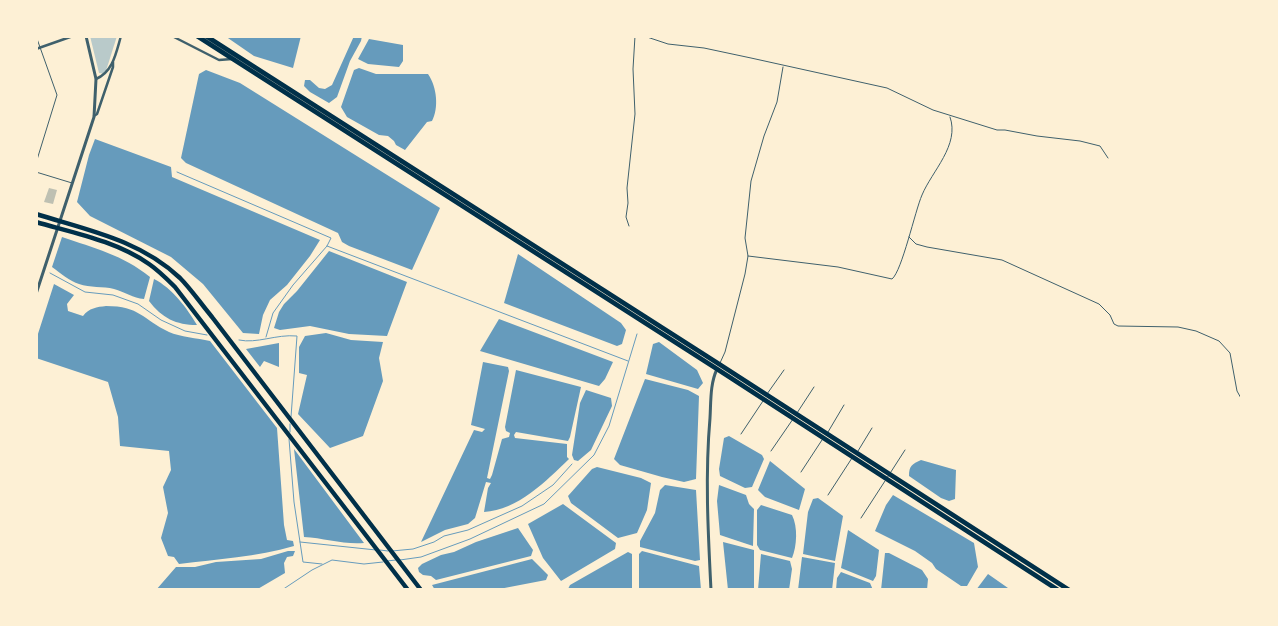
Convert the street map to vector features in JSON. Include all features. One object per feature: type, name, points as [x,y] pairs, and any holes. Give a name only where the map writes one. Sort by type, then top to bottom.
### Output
[{"type":"main road","points":[[197,36],[205,38],[718,366],[794,419],[1058,590]]},
{"type":"main road","points":[[205,38],[232,59],[718,366]]},
{"type":"main road","points":[[36,214],[104,234],[138,248],[159,261],[180,278],[421,590]]},
{"type":"main road","points":[[36,222],[101,241],[128,252],[154,267],[175,287],[408,590]]},
{"type":"main road","points":[[765,397],[797,414],[857,452],[1069,590]]},
{"type":"street","points":[[36,49],[73,36]]},
{"type":"street","points":[[36,294],[94,117],[96,80],[86,36]]},
{"type":"street","points":[[96,80],[107,73],[113,62],[121,36]]},
{"type":"street","points":[[172,36],[219,60],[232,59]]},
{"type":"street","points":[[94,117],[98,114],[113,68],[113,62]]},
{"type":"street","points":[[711,590],[706,488],[707,444],[713,380],[718,366]]},
{"type":"lane","points":[[36,36],[57,94],[36,163]]},
{"type":"lane","points":[[629,226],[626,217],[628,203],[627,188],[635,114],[633,69],[635,36]]},
{"type":"lane","points":[[644,36],[668,44],[704,48],[887,88],[949,116],[997,130],[1080,141],[1100,146],[1108,158]]},
{"type":"lane","points":[[718,366],[725,352],[743,286],[748,256],[745,238],[751,181],[764,136],[777,102],[784,66]]},
{"type":"lane","points":[[748,256],[838,267],[892,279],[895,277],[922,194],[948,150],[952,137],[952,125],[949,116]]},
{"type":"lane","points":[[36,172],[72,183]]},
{"type":"lane","points":[[909,237],[916,244],[927,247],[1002,260],[1099,304],[1108,312],[1114,324],[1118,326],[1178,327],[1196,331],[1219,341],[1230,353],[1237,392],[1242,400]]},
{"type":"lane","points":[[741,434],[784,370]]},
{"type":"lane","points":[[797,414],[814,386]]},
{"type":"lane","points":[[827,433],[844,405]]},
{"type":"lane","points":[[771,451],[794,419]]},
{"type":"lane","points":[[857,452],[872,428]]},
{"type":"lane","points":[[801,472],[824,438]]},
{"type":"lane","points":[[861,518],[906,450]]},
{"type":"lane","points":[[828,495],[852,457]]},
{"type":"shaded area","points":[[90,36],[117,36],[105,74],[99,73]]},
{"type":"water","points":[[225,36],[301,36],[293,68],[254,56]]},
{"type":"water","points":[[354,36],[362,36],[361,41],[350,61],[337,97],[329,103],[310,92],[304,86],[305,80],[310,80],[319,88],[325,89],[332,85]]},
{"type":"water","points":[[369,39],[403,45],[403,61],[399,67],[368,64],[358,59]]},
{"type":"water","points":[[359,68],[376,74],[428,74],[431,79],[436,98],[434,116],[432,121],[427,122],[405,150],[396,145],[388,136],[379,135],[347,117],[341,107],[354,70]]},
{"type":"water","points":[[206,70],[240,83],[440,208],[412,270],[349,246],[342,242],[338,233],[186,163],[181,158],[199,74]]},
{"type":"water","points":[[95,139],[171,167],[172,177],[320,240],[287,285],[270,300],[263,315],[259,334],[243,333],[203,284],[171,257],[90,216],[77,202]]},
{"type":"water","points":[[62,237],[119,258],[140,269],[150,277],[144,299],[114,289],[79,284],[52,267]]},
{"type":"water","points":[[329,251],[407,282],[387,336],[349,334],[310,326],[280,330],[274,328],[279,312],[284,304]]},
{"type":"water","points":[[518,254],[621,323],[626,330],[622,344],[617,346],[504,303]]},
{"type":"water","points":[[154,279],[178,299],[197,325],[176,322],[164,316],[154,307],[149,301]]},
{"type":"water","points":[[54,284],[74,295],[67,304],[68,311],[83,316],[85,313],[99,307],[126,308],[140,314],[173,334],[210,341],[277,428],[284,525],[287,540],[293,541],[294,546],[251,555],[179,564],[174,557],[168,556],[161,538],[168,513],[163,487],[171,470],[169,451],[120,446],[118,417],[108,382],[36,358],[36,340]]},
{"type":"water","points":[[499,319],[613,362],[605,379],[599,386],[480,351]]},
{"type":"water","points":[[326,333],[351,340],[383,342],[379,358],[383,381],[363,436],[330,448],[298,414],[307,375],[299,373],[299,347],[305,336]]},
{"type":"water","points":[[659,342],[697,370],[703,383],[698,389],[646,374],[653,344]]},
{"type":"water","points":[[279,343],[279,367],[264,361],[260,367],[246,349]]},
{"type":"water","points":[[483,362],[508,367],[509,371],[487,478],[490,479],[492,475],[502,439],[509,437],[510,433],[506,431],[505,427],[516,370],[581,387],[568,441],[516,432],[514,435],[515,438],[567,444],[567,457],[569,459],[541,485],[520,500],[496,510],[484,512],[488,488],[491,483],[486,482],[475,518],[468,524],[445,530],[421,542],[474,430],[482,432],[485,429],[471,425]]},
{"type":"water","points":[[645,379],[688,390],[699,396],[696,479],[684,482],[662,477],[620,465],[614,459]]},
{"type":"water","points":[[586,390],[611,398],[612,406],[591,450],[578,461],[574,460],[572,455],[580,403]]},
{"type":"water","points":[[729,436],[762,455],[764,459],[752,487],[745,488],[720,476],[719,469],[724,438]]},
{"type":"water","points":[[294,449],[364,543],[304,537]]},
{"type":"water","points":[[921,460],[956,470],[955,499],[949,501],[941,498],[909,476],[912,466]]},
{"type":"water","points":[[770,461],[805,489],[799,510],[765,497],[758,490]]},
{"type":"water","points":[[597,467],[641,478],[651,483],[647,510],[637,533],[618,538],[571,503],[568,496],[592,469]]},
{"type":"water","points":[[665,485],[696,490],[700,560],[695,561],[640,547],[640,541],[655,513],[660,490]]},
{"type":"water","points":[[719,485],[746,495],[749,504],[754,509],[753,546],[720,535],[717,501]]},
{"type":"water","points":[[893,495],[974,543],[978,567],[967,586],[961,586],[936,569],[932,563],[915,551],[875,531],[886,505]]},
{"type":"water","points":[[818,498],[843,516],[835,561],[803,554],[808,512],[813,499]]},
{"type":"water","points":[[563,504],[616,543],[615,549],[561,581],[543,558],[528,524]]},
{"type":"water","points":[[761,505],[792,515],[796,536],[792,558],[760,550],[757,545],[757,510]]},
{"type":"water","points":[[518,528],[533,550],[531,556],[436,580],[419,572],[418,568],[422,564],[441,555]]},
{"type":"water","points":[[848,530],[879,550],[876,576],[873,581],[841,568]]},
{"type":"water","points":[[723,542],[754,550],[754,590],[728,590]]},
{"type":"water","points":[[288,551],[295,551],[293,556],[287,557],[284,563],[285,573],[256,590],[156,590],[176,567],[195,567],[216,562],[261,559]]},
{"type":"water","points":[[642,551],[699,566],[701,590],[639,590],[639,554]]},
{"type":"water","points":[[628,552],[632,554],[632,590],[568,589],[570,585]]},
{"type":"water","points":[[885,553],[889,553],[922,570],[928,579],[927,590],[881,590]]},
{"type":"water","points":[[761,554],[790,561],[792,569],[789,590],[758,590]]},
{"type":"water","points":[[802,557],[835,563],[832,590],[798,590]]},
{"type":"water","points":[[532,559],[548,575],[546,580],[494,590],[435,590],[432,585]]},
{"type":"water","points":[[841,572],[870,583],[873,590],[836,590],[837,578]]},
{"type":"water","points":[[988,574],[1008,588],[1007,590],[976,590]]},
{"type":"building","points":[[49,188],[57,190],[53,204],[44,202]]},
{"type":"waterway","points":[[177,172],[331,238],[327,246],[293,285],[273,313],[266,337]]},
{"type":"waterway","points":[[327,246],[628,361]]},
{"type":"waterway","points":[[50,273],[85,292],[113,295],[138,304],[161,320],[185,331],[207,335]]},
{"type":"waterway","points":[[400,560],[421,557],[470,539],[544,504],[594,455],[609,426],[637,334]]},
{"type":"waterway","points":[[239,340],[253,341],[282,336],[297,336],[291,417]]},
{"type":"waterway","points":[[290,424],[290,432]]},
{"type":"waterway","points":[[289,439],[294,502],[303,562],[322,564]]},
{"type":"waterway","points":[[392,551],[413,549],[434,542],[444,536],[468,530],[522,506],[553,485],[572,464]]},
{"type":"waterway","points":[[300,542],[376,550]]},
{"type":"waterway","points":[[380,550],[388,551]]},
{"type":"waterway","points":[[282,590],[312,570],[332,560],[364,564],[383,562]]},
{"type":"waterway","points":[[387,561],[396,560]]}]
